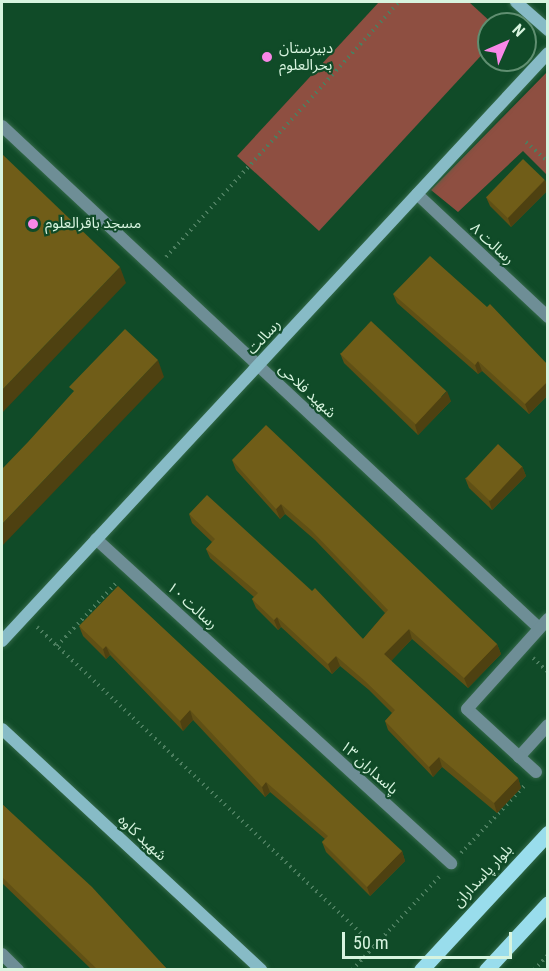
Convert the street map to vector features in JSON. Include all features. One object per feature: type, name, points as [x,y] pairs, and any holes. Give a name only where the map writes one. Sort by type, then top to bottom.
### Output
[{"type":"main road","name":"بلوار پاسداران","points":[[421,969],[548,833]]},
{"type":"main road","points":[[486,969],[548,903]]},
{"type":"street","points":[[516,2],[548,30]]},
{"type":"street","name":"رسالت","points":[[2,641],[548,53]]},
{"type":"street","name":"شهید فلاحی","points":[[2,126],[258,365],[543,624]]},
{"type":"street","name":"رسالت ۸","points":[[417,194],[548,316]]},
{"type":"street","name":"رسالت ۱۰","points":[[96,539],[267,695]]},
{"type":"street","points":[[536,772],[467,709],[543,624]]},
{"type":"street","name":"پاسداران ۱۳","points":[[267,695],[451,863]]},
{"type":"street","points":[[519,756],[548,725]]},
{"type":"street","name":"شهید کاوه","points":[[2,729],[261,969]]},
{"type":"street","points":[[2,954],[18,969]]},
{"type":"path","points":[[155,269],[399,2]]},
{"type":"path","points":[[526,142],[548,162]]},
{"type":"path","points":[[57,646],[129,569]]},
{"type":"path","points":[[25,616],[374,946]]},
{"type":"path","points":[[534,969],[548,955]]},
{"type":"shaded area","points":[[379,2],[469,2],[480,12],[477,12],[477,60],[319,231],[237,156]]},
{"type":"shaded area","points":[[547,72],[547,175],[523,151],[458,212],[431,190]]},
{"type":"building","name":"مسجد باقرالعلوم","points":[[2,154],[120,267],[2,390]]},
{"type":"building","points":[[523,159],[545,180],[508,218],[486,197]]},
{"type":"building","points":[[430,256],[487,307],[490,304],[548,365],[548,381],[525,404],[478,361],[475,365],[393,294]]},
{"type":"building","points":[[371,321],[446,391],[416,424],[340,354]]},
{"type":"building","points":[[125,329],[158,360],[2,524],[2,469],[74,391],[69,387]]},
{"type":"building","points":[[266,425],[497,644],[464,678],[409,629],[384,654],[518,778],[494,803],[439,757],[429,767],[385,721],[395,710],[336,656],[328,664],[277,617],[274,620],[252,599],[258,593],[206,549],[215,539],[189,514],[207,495],[312,591],[315,588],[363,639],[388,610],[311,530],[281,504],[276,509],[232,460]]},
{"type":"building","points":[[498,444],[522,467],[490,501],[466,478]]},
{"type":"building","points":[[118,586],[402,851],[367,887],[322,842],[328,836],[266,782],[262,787],[190,710],[180,721],[106,646],[103,649],[79,626]]},
{"type":"building","points":[[2,804],[92,887],[167,969],[97,969],[2,877]]},
{"type":"place","name":"دبیرستان بحرالعلوم","points":[[267,57]]},
{"type":"place","name":"مسجد باقرالعلوم","points":[[33,224]]}]
